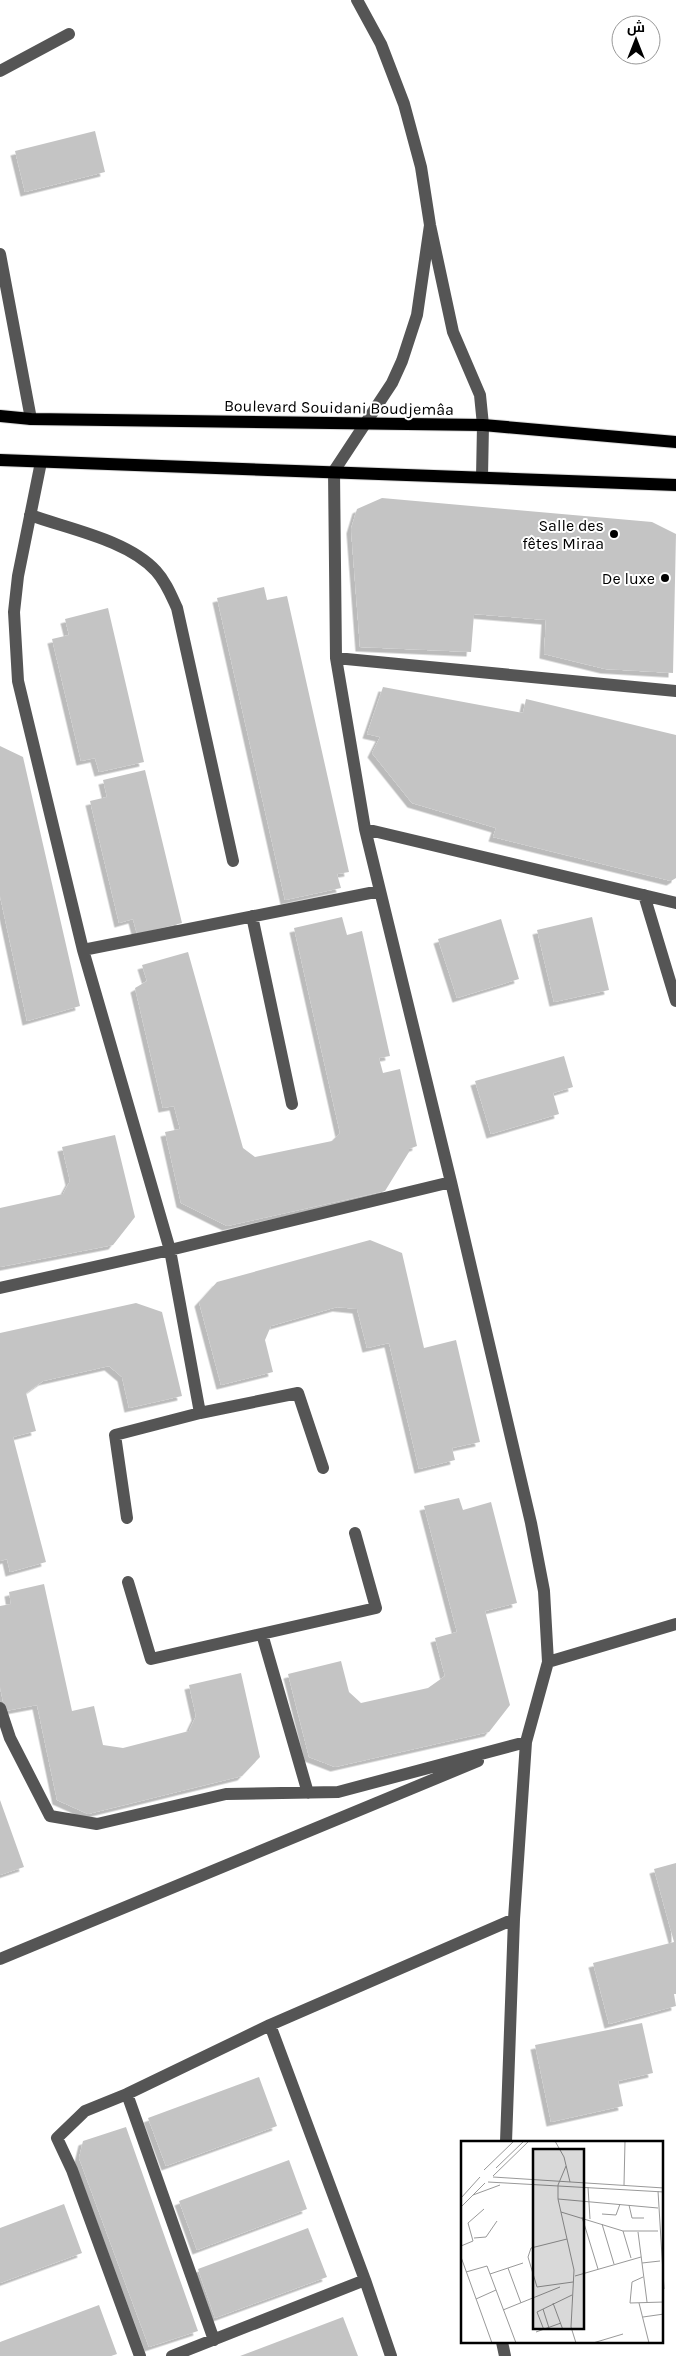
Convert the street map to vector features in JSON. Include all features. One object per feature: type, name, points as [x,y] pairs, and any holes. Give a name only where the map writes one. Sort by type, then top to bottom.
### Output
[{"type":"main road","name":"Boulevard Souidani Boudjemâa","points":[[0,416],[31,419],[482,425],[676,442]]},
{"type":"main road","points":[[0,460],[676,485]]},
{"type":"street","points":[[356,0],[381,44],[404,104],[421,167],[430,224],[453,332],[477,386],[482,425],[482,477]]},
{"type":"street","points":[[0,70],[69,34]]},
{"type":"street","points":[[430,224],[417,314],[411,338],[392,383],[334,471],[336,658],[365,829],[451,1182],[531,1523],[544,1590],[548,1662],[526,1742],[514,1919],[506,2141]]},
{"type":"street","points":[[0,254],[31,419]]},
{"type":"street","points":[[41,462],[18,576],[14,612],[18,681],[83,950],[170,1250],[200,1413]]},
{"type":"street","points":[[30,515],[130,551],[156,572],[169,589],[177,608],[232,861]]},
{"type":"street","points":[[336,658],[676,691]]},
{"type":"street","points":[[365,829],[676,903]]},
{"type":"street","points":[[83,950],[380,891]]},
{"type":"street","points":[[644,895],[676,1002]]},
{"type":"street","points":[[252,916],[292,1104]]},
{"type":"street","points":[[0,1288],[170,1250],[451,1182]]},
{"type":"street","points":[[127,1518],[115,1435],[200,1413],[298,1393],[322,1468]]},
{"type":"street","points":[[128,1582],[151,1659],[376,1608],[355,1533]]},
{"type":"street","points":[[548,1662],[676,1624]]},
{"type":"street","points":[[262,1634],[308,1793]]},
{"type":"street","points":[[0,1708],[10,1738],[50,1816],[97,1824],[226,1794],[338,1792],[526,1742]]},
{"type":"street","points":[[0,1959],[526,1742]]},
{"type":"street","points":[[140,2356],[72,2170],[57,2138],[85,2111],[127,2094],[270,2025],[514,1919]]},
{"type":"street","points":[[270,2025],[365,2280],[391,2356]]},
{"type":"street","points":[[127,2094],[214,2340]]},
{"type":"street","points":[[172,2356],[365,2280]]},
{"type":"building","points":[[95,131],[105,172],[25,192],[15,151]]},
{"type":"building","points":[[382,498],[652,522],[676,534],[673,673],[605,669],[544,654],[546,620],[474,614],[471,652],[360,647],[351,529],[357,509]]},
{"type":"building","points":[[264,587],[267,600],[287,596],[349,872],[337,874],[341,888],[285,900],[217,598]]},
{"type":"building","points":[[108,608],[144,762],[99,772],[95,758],[81,761],[52,639],[69,635],[65,619]]},
{"type":"building","points":[[383,687],[523,713],[526,699],[676,735],[676,878],[671,881],[493,837],[496,828],[412,803],[372,753],[380,737],[367,734]]},
{"type":"building","points":[[0,746],[23,757],[80,1006],[27,1021],[0,896]]},
{"type":"building","points":[[145,770],[182,923],[137,934],[133,919],[119,923],[90,801],[107,797],[103,780]]},
{"type":"building","points":[[342,917],[347,935],[362,931],[390,1056],[379,1058],[383,1073],[400,1069],[417,1146],[409,1149],[385,1191],[227,1226],[181,1203],[165,1132],[180,1129],[174,1106],[163,1108],[135,988],[147,981],[142,965],[188,952],[243,1148],[255,1157],[332,1141],[340,1133],[294,928]]},
{"type":"building","points":[[592,917],[609,990],[554,1002],[537,930]]},
{"type":"building","points":[[501,919],[519,979],[457,998],[438,939]]},
{"type":"building","points":[[564,1056],[573,1087],[553,1093],[559,1114],[491,1134],[475,1081]]},
{"type":"building","points":[[115,1135],[135,1217],[113,1245],[0,1267],[0,1208],[63,1194],[70,1181],[62,1147]]},
{"type":"building","points":[[370,1240],[402,1253],[424,1348],[456,1340],[480,1442],[452,1448],[455,1460],[419,1469],[389,1343],[367,1348],[357,1309],[337,1307],[271,1326],[265,1340],[273,1372],[221,1385],[199,1302],[217,1282]]},
{"type":"building","points":[[136,1303],[162,1312],[182,1396],[129,1408],[122,1377],[109,1366],[43,1381],[26,1393],[36,1431],[13,1437],[46,1562],[10,1572],[7,1559],[0,1561],[0,1333]]},
{"type":"building","points":[[459,1498],[463,1510],[491,1502],[517,1603],[485,1611],[510,1705],[489,1732],[335,1767],[309,1757],[288,1674],[341,1661],[349,1692],[361,1703],[428,1688],[445,1676],[435,1638],[457,1632],[424,1506]]},
{"type":"building","points":[[44,1584],[72,1711],[94,1706],[103,1745],[123,1748],[189,1731],[196,1716],[189,1685],[241,1673],[260,1757],[242,1776],[88,1814],[57,1800],[37,1705],[5,1711],[0,1687],[0,1606],[11,1604],[9,1592]]},
{"type":"building","points":[[0,1800],[24,1867],[0,1875]]},
{"type":"building","points":[[676,1863],[676,1994],[674,1994],[676,2006],[609,2024],[593,1963],[674,1942],[654,1869]]},
{"type":"building","points":[[642,2023],[653,2073],[618,2081],[623,2106],[551,2122],[535,2045]]},
{"type":"building","points":[[259,2077],[277,2126],[166,2166],[148,2118]]},
{"type":"building","points":[[126,2127],[198,2331],[149,2347],[79,2158],[83,2141]]},
{"type":"building","points":[[289,2160],[307,2209],[197,2250],[179,2201]]},
{"type":"building","points":[[64,2204],[82,2253],[0,2283],[0,2228]]},
{"type":"building","points":[[308,2228],[327,2277],[215,2318],[198,2269]]},
{"type":"building","points":[[99,2305],[117,2354],[111,2356],[0,2356],[0,2342]]},
{"type":"building","points":[[343,2317],[358,2356],[240,2356]]},
{"type":"place","name":"Salle des fêtes Miraa","points":[[614,534]]},
{"type":"place","name":"De luxe","points":[[665,578]]}]
